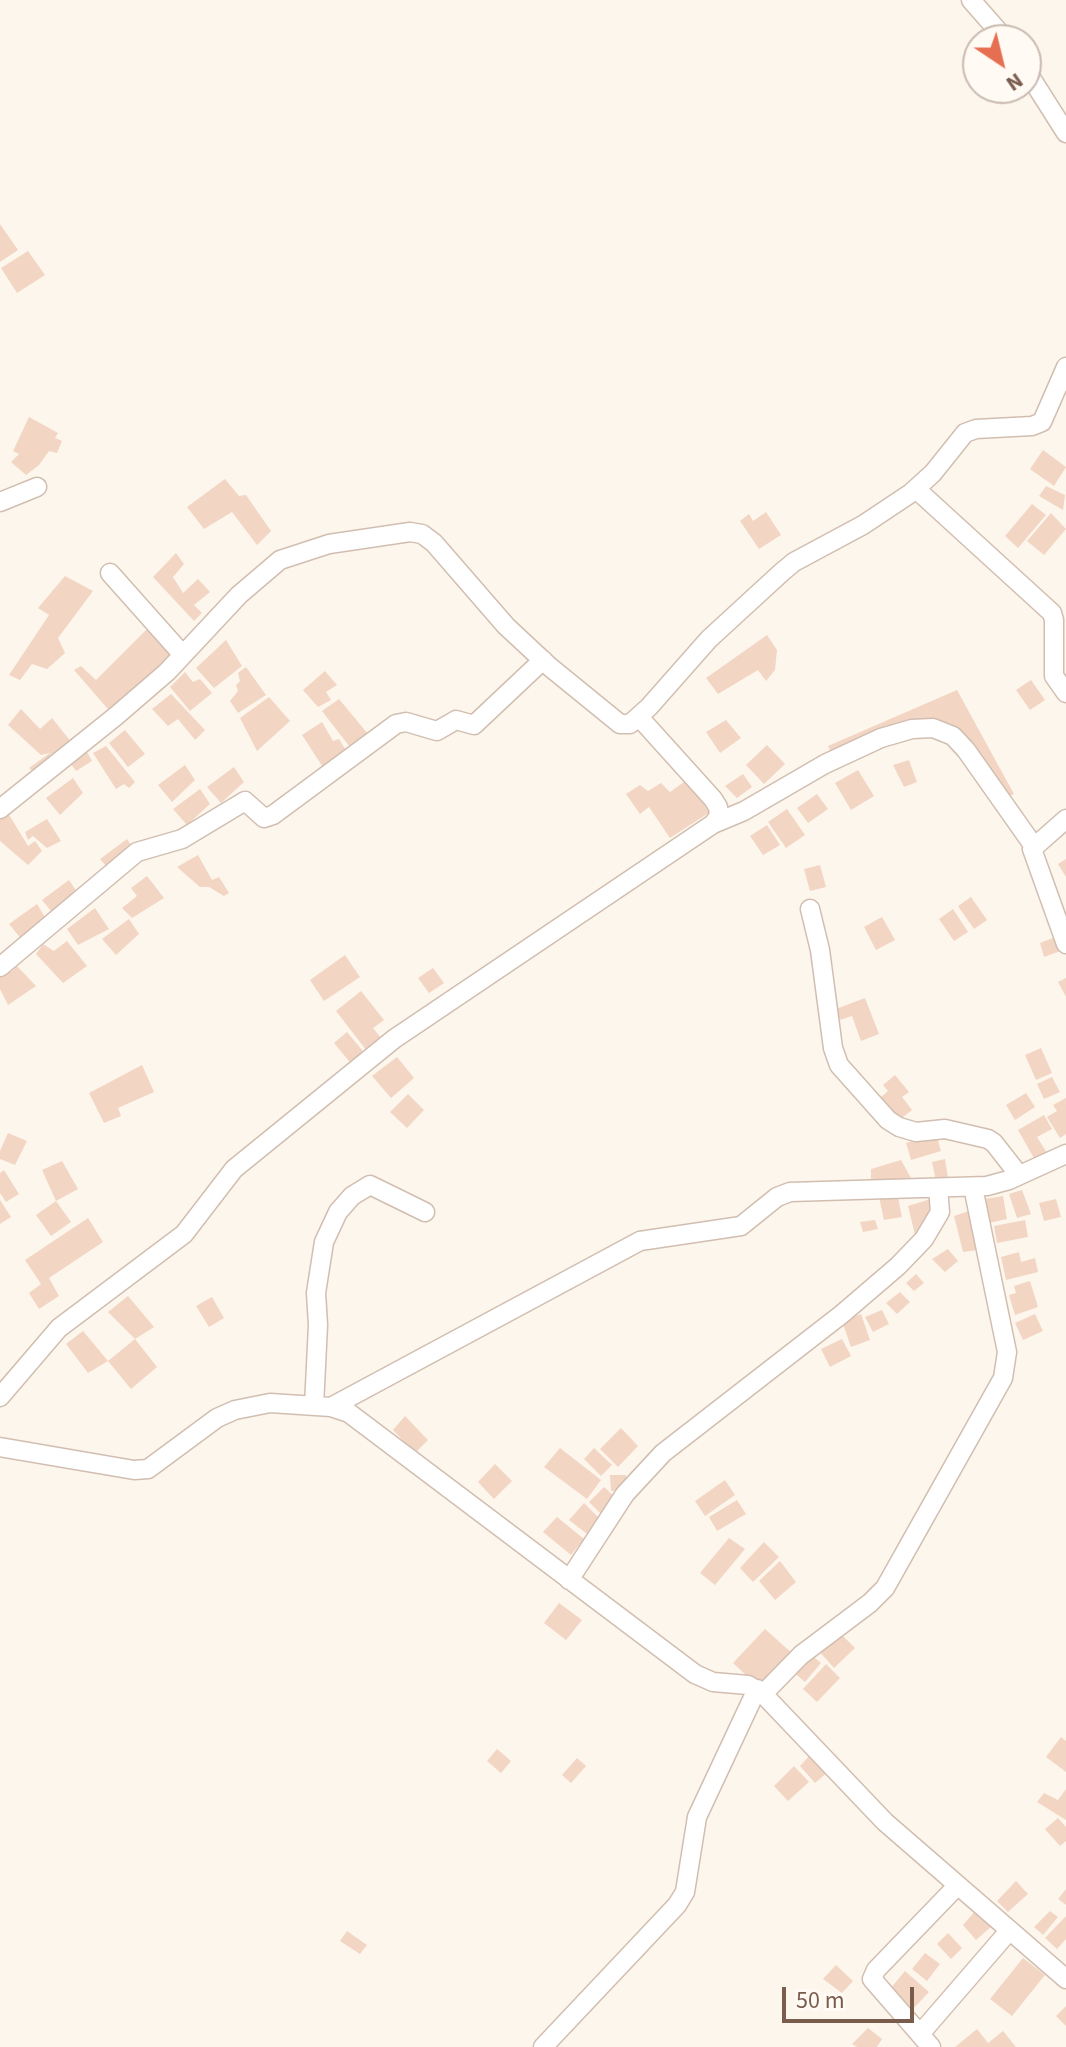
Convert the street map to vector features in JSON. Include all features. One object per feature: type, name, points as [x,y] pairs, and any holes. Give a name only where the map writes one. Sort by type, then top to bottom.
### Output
[{"type":"street","points":[[971,0],[992,24]]},
{"type":"street","points":[[1042,95],[1066,133]]},
{"type":"street","points":[[0,809],[118,714],[183,655],[239,595],[280,560],[329,544],[417,532],[434,543],[506,626],[543,660],[620,724],[630,724],[709,639],[794,562],[863,525],[916,489],[965,433],[976,429],[1032,426],[1042,422],[1066,367]]},
{"type":"street","points":[[0,502],[37,487]]},
{"type":"street","points":[[916,489],[1052,613],[1054,676],[1066,693]]},
{"type":"street","points":[[110,573],[183,655]]},
{"type":"street","points":[[0,967],[137,852],[182,839],[242,802],[247,801],[264,818],[273,815],[396,724],[406,722],[437,731],[456,720],[474,725],[543,660]]},
{"type":"street","points":[[639,717],[713,799],[719,816],[713,824]]},
{"type":"street","points":[[0,1397],[59,1328],[184,1234],[234,1169],[394,1039],[713,824],[744,811],[825,764],[881,738],[912,729],[933,728],[953,736],[966,750],[1033,845],[1032,853],[1066,944]]},
{"type":"street","points":[[1033,845],[1066,819]]},
{"type":"street","points":[[810,909],[820,950],[833,1048],[839,1065],[888,1120],[899,1127],[916,1132],[945,1129],[988,1139],[1019,1175]]},
{"type":"street","points":[[322,1406],[640,1241],[741,1226],[777,1197],[790,1192],[973,1187],[999,1183],[1066,1154]]},
{"type":"street","points":[[322,1406],[316,1293],[324,1242],[338,1212],[352,1196],[370,1185],[425,1212]]},
{"type":"street","points":[[543,2047],[677,1905],[685,1892],[697,1817],[760,1692],[885,1588],[1003,1378],[1007,1352],[973,1187]]},
{"type":"street","points":[[569,1580],[625,1494],[663,1453],[842,1314],[924,1239],[940,1212],[938,1188]]},
{"type":"street","points":[[0,1447],[134,1470],[148,1469],[217,1418],[235,1410],[270,1403],[322,1406],[349,1413],[695,1674],[713,1682],[738,1683],[760,1692],[885,1822],[1066,1979]]},
{"type":"street","points":[[957,1886],[876,1970],[872,1979],[926,2041],[1009,1931]]},
{"type":"building","points":[[0,224],[18,250],[0,262]]},
{"type":"building","points":[[28,251],[45,275],[17,293],[1,268]]},
{"type":"building","points":[[29,417],[58,433],[55,438],[62,441],[57,453],[49,451],[39,465],[26,475],[11,462],[19,454],[13,451]]},
{"type":"building","points":[[1043,450],[1066,467],[1054,486],[1030,469]]},
{"type":"building","points":[[225,479],[239,496],[246,495],[271,531],[257,545],[232,512],[204,529],[187,507]]},
{"type":"building","points":[[1046,486],[1065,495],[1063,510],[1039,496]]},
{"type":"building","points":[[1032,504],[1046,515],[1018,548],[1005,536]]},
{"type":"building","points":[[766,512],[781,535],[759,549],[740,521],[749,514],[753,521]]},
{"type":"building","points":[[1051,513],[1066,529],[1044,555],[1027,541]]},
{"type":"building","points":[[176,553],[184,564],[173,577],[183,593],[198,579],[210,592],[194,605],[202,613],[194,621],[153,577]]},
{"type":"building","points":[[65,576],[93,591],[58,638],[65,653],[47,669],[32,664],[20,680],[9,675],[49,615],[38,608]]},
{"type":"building","points":[[151,625],[179,656],[114,716],[74,670],[81,666],[96,680]]},
{"type":"building","points":[[767,635],[777,650],[775,670],[766,681],[758,670],[718,694],[706,678]]},
{"type":"building","points":[[226,640],[242,666],[214,688],[196,668]]},
{"type":"building","points":[[246,667],[266,695],[238,713],[230,701],[238,691],[238,673]]},
{"type":"building","points":[[325,671],[337,685],[326,692],[331,700],[318,707],[303,690]]},
{"type":"building","points":[[185,672],[193,682],[200,679],[212,693],[190,711],[170,687]]},
{"type":"building","points":[[1031,680],[1045,700],[1030,710],[1016,690]]},
{"type":"building","points":[[957,690],[1014,794],[998,802],[945,725],[834,759],[828,746]]},
{"type":"building","points":[[171,694],[205,730],[195,740],[178,719],[168,726],[152,709]]},
{"type":"building","points":[[269,697],[290,721],[257,751],[240,718]]},
{"type":"building","points":[[339,699],[368,734],[353,751],[322,711]]},
{"type":"building","points":[[21,709],[40,729],[52,718],[72,743],[58,757],[50,753],[41,755],[8,725]]},
{"type":"building","points":[[726,720],[741,738],[720,753],[706,732]]},
{"type":"building","points":[[322,722],[333,741],[339,739],[349,755],[326,772],[302,735]]},
{"type":"building","points":[[125,730],[145,754],[128,767],[109,743]]},
{"type":"building","points":[[767,745],[785,764],[764,784],[746,765]]},
{"type":"building","points":[[106,746],[135,782],[129,788],[124,784],[116,789],[93,753]]},
{"type":"building","points":[[87,752],[92,761],[76,771],[71,764]]},
{"type":"building","points":[[50,753],[59,765],[42,780],[29,768]]},
{"type":"building","points":[[909,760],[917,782],[904,787],[893,765]]},
{"type":"building","points":[[185,765],[195,780],[172,802],[158,785]]},
{"type":"building","points":[[234,767],[244,782],[221,803],[207,787]]},
{"type":"building","points":[[858,770],[874,796],[851,810],[835,783]]},
{"type":"building","points":[[743,774],[752,787],[737,798],[725,786]]},
{"type":"building","points":[[73,778],[83,793],[60,815],[46,798]]},
{"type":"building","points":[[688,779],[718,807],[670,838],[649,807],[640,814],[626,794],[640,785],[648,791],[661,783],[670,792]]},
{"type":"building","points":[[200,789],[210,804],[187,825],[173,809]]},
{"type":"building","points":[[817,794],[828,809],[808,823],[797,808]]},
{"type":"building","points":[[787,809],[805,835],[786,848],[768,822]]},
{"type":"building","points":[[8,813],[28,846],[35,841],[42,851],[28,865],[0,841],[0,819]]},
{"type":"building","points":[[47,819],[61,841],[47,848],[33,836],[28,840],[25,832]]},
{"type":"building","points":[[767,825],[780,845],[763,855],[750,836]]},
{"type":"building","points":[[127,839],[137,854],[114,875],[100,859]]},
{"type":"building","points":[[198,855],[212,880],[219,877],[229,893],[224,896],[209,887],[200,887],[177,867]]},
{"type":"building","points":[[1066,859],[1066,877],[1058,864]]},
{"type":"building","points":[[820,865],[826,887],[810,891],[804,869]]},
{"type":"building","points":[[147,876],[164,898],[132,918],[122,908],[137,896],[131,888]]},
{"type":"building","points":[[69,880],[79,895],[56,917],[42,900]]},
{"type":"building","points":[[971,897],[987,920],[974,929],[958,906]]},
{"type":"building","points":[[37,904],[46,919],[23,941],[9,924]]},
{"type":"building","points":[[95,908],[109,929],[78,945],[67,929]]},
{"type":"building","points":[[953,909],[968,932],[954,941],[939,919]]},
{"type":"building","points":[[882,917],[895,940],[876,950],[864,927]]},
{"type":"building","points":[[129,919],[139,934],[116,955],[102,939]]},
{"type":"building","points":[[1066,933],[1066,949],[1044,957],[1040,943]]},
{"type":"building","points":[[67,941],[87,966],[63,983],[36,954],[43,944],[54,951]]},
{"type":"building","points":[[345,955],[360,977],[324,1001],[310,980]]},
{"type":"building","points":[[17,966],[36,986],[8,1005],[0,989],[0,973],[6,968],[11,972]]},
{"type":"building","points":[[433,968],[444,983],[429,993],[418,978]]},
{"type":"building","points":[[1066,978],[1066,997],[1058,982]]},
{"type":"building","points":[[361,991],[384,1020],[373,1028],[385,1043],[370,1055],[336,1011]]},
{"type":"building","points":[[865,998],[879,1034],[861,1041],[852,1016],[840,1020],[836,1009]]},
{"type":"building","points":[[347,1032],[367,1056],[354,1067],[334,1043]]},
{"type":"building","points":[[1041,1048],[1052,1073],[1036,1080],[1025,1055]]},
{"type":"building","points":[[397,1057],[414,1078],[391,1098],[372,1076]]},
{"type":"building","points":[[142,1065],[154,1092],[118,1108],[121,1116],[104,1123],[89,1093]]},
{"type":"building","points":[[895,1075],[909,1092],[902,1097],[912,1110],[898,1121],[879,1099],[888,1091],[883,1085]]},
{"type":"building","points":[[1052,1077],[1060,1092],[1044,1099],[1037,1084]]},
{"type":"building","points":[[1026,1093],[1035,1107],[1015,1120],[1006,1105]]},
{"type":"building","points":[[408,1094],[424,1110],[407,1128],[390,1112]]},
{"type":"building","points":[[1066,1098],[1066,1134],[1060,1138],[1047,1117],[1057,1111],[1053,1105]]},
{"type":"building","points":[[1044,1115],[1052,1129],[1037,1137],[1047,1153],[1035,1160],[1018,1130]]},
{"type":"building","points":[[8,1133],[27,1141],[15,1165],[0,1159]]},
{"type":"building","points":[[936,1134],[941,1151],[911,1160],[906,1143]]},
{"type":"building","points":[[945,1159],[948,1178],[936,1181],[932,1162]]},
{"type":"building","points":[[901,1160],[912,1180],[871,1183],[871,1169]]},
{"type":"building","points":[[62,1161],[78,1189],[56,1201],[42,1170]]},
{"type":"building","points":[[4,1170],[19,1194],[6,1202],[0,1193],[0,1173]]},
{"type":"building","points":[[1022,1190],[1031,1214],[1017,1218],[1009,1194]]},
{"type":"building","points":[[897,1193],[902,1217],[884,1220],[879,1197]]},
{"type":"building","points":[[1003,1196],[1007,1219],[989,1223],[985,1199]]},
{"type":"building","points":[[934,1198],[944,1222],[916,1239],[908,1206]]},
{"type":"building","points":[[1056,1199],[1061,1217],[1044,1221],[1039,1203]]},
{"type":"building","points":[[0,1200],[11,1217],[0,1224]]},
{"type":"building","points":[[56,1201],[71,1222],[51,1236],[36,1215]]},
{"type":"building","points":[[978,1208],[994,1248],[963,1252],[954,1216]]},
{"type":"building","points":[[88,1218],[103,1242],[49,1278],[59,1296],[39,1309],[29,1293],[41,1284],[25,1260]]},
{"type":"building","points":[[875,1220],[878,1229],[863,1232],[860,1222]]},
{"type":"building","points":[[1025,1220],[1028,1237],[997,1243],[994,1226]]},
{"type":"building","points":[[948,1249],[958,1261],[945,1272],[932,1259]]},
{"type":"building","points":[[1019,1252],[1021,1262],[1035,1258],[1038,1272],[1006,1280],[1001,1257]]},
{"type":"building","points":[[916,1274],[924,1283],[914,1291],[906,1283]]},
{"type":"building","points":[[1030,1281],[1038,1307],[1015,1315],[1009,1295],[1016,1293],[1014,1286]]},
{"type":"building","points":[[900,1292],[910,1302],[897,1314],[886,1303]]},
{"type":"building","points":[[128,1296],[154,1327],[135,1339],[108,1312]]},
{"type":"building","points":[[212,1297],[224,1318],[209,1327],[196,1306]]},
{"type":"building","points":[[882,1310],[889,1324],[873,1332],[865,1317]]},
{"type":"building","points":[[861,1314],[870,1340],[851,1347],[842,1321]]},
{"type":"building","points":[[1035,1314],[1043,1331],[1023,1340],[1015,1323]]},
{"type":"building","points":[[83,1331],[108,1361],[88,1373],[66,1344]]},
{"type":"building","points":[[135,1339],[157,1367],[131,1389],[108,1361]]},
{"type":"building","points":[[842,1339],[851,1356],[830,1367],[821,1349]]},
{"type":"building","points":[[405,1416],[428,1440],[415,1453],[393,1430]]},
{"type":"building","points":[[621,1428],[638,1446],[618,1467],[600,1449]]},
{"type":"building","points":[[560,1448],[601,1480],[587,1499],[544,1467]]},
{"type":"building","points":[[594,1448],[612,1465],[601,1476],[584,1459]]},
{"type":"building","points":[[495,1464],[512,1481],[494,1499],[478,1482]]},
{"type":"building","points":[[610,1475],[626,1475],[625,1490],[611,1491]]},
{"type":"building","points":[[725,1480],[735,1495],[705,1516],[695,1501]]},
{"type":"building","points":[[604,1487],[616,1498],[603,1516],[589,1502]]},
{"type":"building","points":[[737,1500],[746,1514],[717,1531],[709,1517]]},
{"type":"building","points":[[584,1503],[600,1519],[587,1534],[569,1520]]},
{"type":"building","points":[[557,1517],[584,1539],[571,1555],[543,1532]]},
{"type":"building","points":[[729,1538],[745,1549],[715,1585],[700,1573]]},
{"type":"building","points":[[764,1542],[779,1557],[753,1582],[740,1568]]},
{"type":"building","points":[[780,1561],[796,1582],[775,1600],[759,1581]]},
{"type":"building","points":[[559,1603],[582,1620],[566,1640],[544,1623]]},
{"type":"building","points":[[765,1629],[794,1655],[762,1690],[733,1663]]},
{"type":"building","points":[[839,1632],[855,1648],[834,1668],[818,1650]]},
{"type":"building","points":[[810,1654],[821,1663],[805,1682],[792,1671]]},
{"type":"building","points":[[826,1664],[840,1678],[817,1702],[803,1689]]},
{"type":"building","points":[[1061,1737],[1066,1741],[1066,1772],[1046,1757]]},
{"type":"building","points":[[497,1749],[511,1761],[501,1773],[487,1761]]},
{"type":"building","points":[[812,1753],[829,1771],[815,1783],[800,1766]]},
{"type":"building","points":[[577,1758],[586,1766],[571,1783],[562,1775]]},
{"type":"building","points":[[794,1766],[809,1782],[788,1801],[774,1786]]},
{"type":"building","points":[[1066,1789],[1066,1820],[1037,1802],[1044,1793],[1058,1800]]},
{"type":"building","points":[[1058,1818],[1066,1827],[1066,1841],[1060,1846],[1045,1829]]},
{"type":"building","points":[[1016,1881],[1028,1894],[1008,1912],[997,1901]]},
{"type":"building","points":[[1066,1889],[1066,1905],[1058,1899]]},
{"type":"building","points":[[976,1910],[992,1926],[976,1940],[963,1925]]},
{"type":"building","points":[[1050,1911],[1058,1917],[1043,1935],[1034,1927]]},
{"type":"building","points":[[1066,1916],[1066,1939],[1057,1949],[1045,1938]]},
{"type":"building","points":[[347,1931],[367,1945],[360,1954],[340,1941]]},
{"type":"building","points":[[948,1933],[962,1948],[951,1959],[937,1944]]},
{"type":"building","points":[[925,1953],[940,1964],[927,1981],[912,1969]]},
{"type":"building","points":[[1023,1958],[1045,1975],[1012,2016],[990,1999]]},
{"type":"building","points":[[836,1965],[853,1981],[842,1993],[823,1979]]},
{"type":"building","points":[[905,1971],[929,1992],[913,2009],[890,1989]]},
{"type":"building","points":[[1066,2006],[1066,2026],[1056,2016]]},
{"type":"building","points":[[868,2028],[882,2039],[877,2047],[852,2044]]},
{"type":"building","points":[[977,2029],[988,2043],[1003,2031],[1016,2047],[955,2047]]}]
